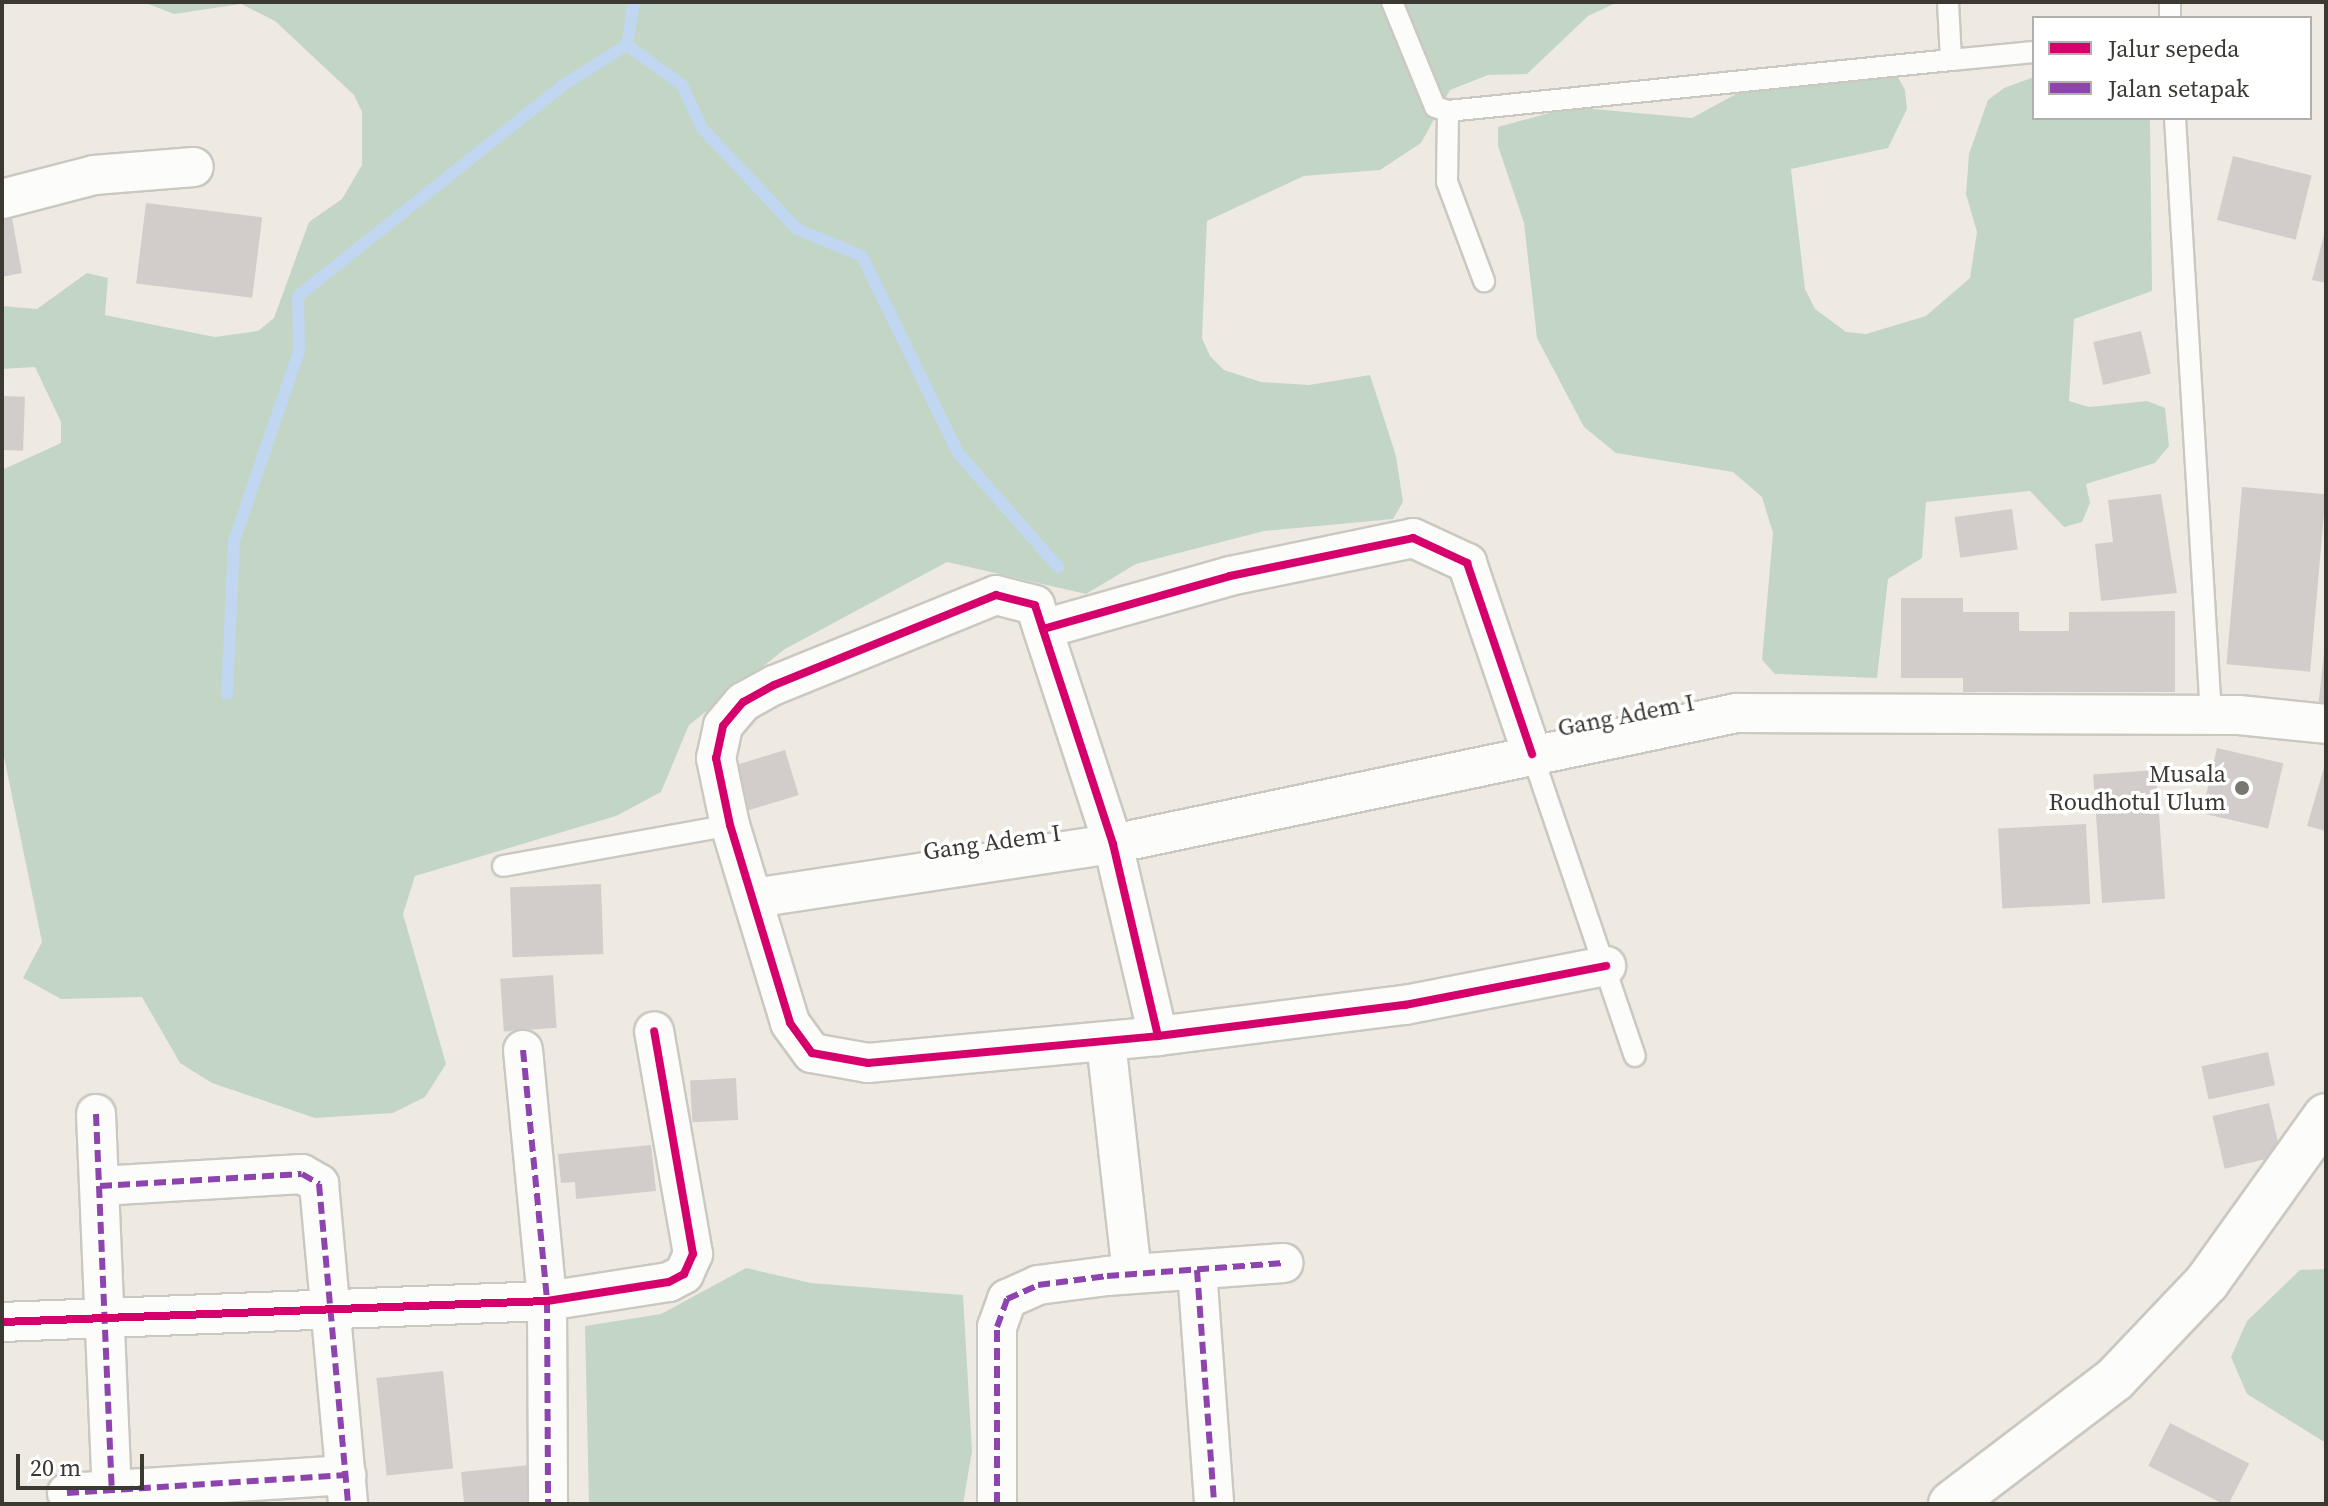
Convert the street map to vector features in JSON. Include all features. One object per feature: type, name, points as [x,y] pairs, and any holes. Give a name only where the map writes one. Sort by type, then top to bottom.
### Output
[{"type":"main road","points":[[1951,1504],[2115,1379],[2207,1282],[2326,1116]]},
{"type":"street","points":[[2,199],[94,175],[194,167]]},
{"type":"street","points":[[1043,629],[1230,576],[1413,538],[1467,563],[1532,754]]},
{"type":"street","points":[[1158,1036],[1113,844],[1035,605],[996,595],[743,702],[723,726],[716,758],[730,825],[790,1023],[812,1053],[868,1063],[1106,1042],[1158,1036],[1405,1005],[1606,966]]},
{"type":"street","name":"Gang Adem I","points":[[754,898],[1113,844],[1736,713],[2211,716],[2326,724]]},
{"type":"street","points":[[2,1322],[110,1314],[547,1301],[669,1282],[684,1274],[693,1254],[654,1031]]},
{"type":"street","points":[[1106,1042],[1132,1274]]},
{"type":"street","points":[[523,1050],[547,1301],[548,1504]]},
{"type":"street","points":[[96,1114],[110,1314],[112,1488]]},
{"type":"street","points":[[67,1493],[112,1488],[347,1490],[334,1307],[319,1184],[302,1174],[100,1186]]},
{"type":"street","points":[[997,1504],[997,1327],[1007,1299],[1038,1285],[1132,1274],[1284,1263]]},
{"type":"street","points":[[1197,1270],[1214,1504]]},
{"type":"lane","points":[[1392,2],[1435,107],[1448,111],[2032,52]]},
{"type":"lane","points":[[1948,2],[1951,60]]},
{"type":"lane","points":[[1448,111],[1447,182],[1484,281]]},
{"type":"lane","points":[[2175,120],[2211,716]]},
{"type":"lane","points":[[1532,754],[1635,1056]]},
{"type":"lane","points":[[503,866],[730,825]]},
{"type":"green space","points":[[143,2],[1618,2],[1588,16],[1527,74],[1488,75],[1450,90],[1421,143],[1380,170],[1304,176],[1207,221],[1202,338],[1210,356],[1224,370],[1261,382],[1309,385],[1370,375],[1396,456],[1403,502],[1393,519],[1264,531],[1136,564],[1086,594],[947,562],[785,649],[689,725],[661,792],[616,816],[415,876],[403,914],[446,1064],[425,1097],[393,1113],[315,1118],[212,1083],[180,1063],[142,997],[61,999],[23,978],[42,942],[2,747],[2,470],[61,443],[61,422],[35,367],[2,369],[2,306],[37,309],[87,273],[108,278],[105,315],[215,337],[258,331],[274,318],[309,222],[342,199],[362,165],[362,112],[354,95],[275,21],[241,4],[174,14]]},
{"type":"green space","points":[[1793,63],[1895,72],[1905,90],[1907,109],[1888,148],[1791,169],[1805,289],[1815,309],[1846,332],[1866,334],[1926,316],[1970,278],[1977,232],[1966,194],[1969,154],[1988,100],[2004,88],[2032,78],[2032,120],[2150,120],[2152,291],[2074,319],[2069,401],[2089,407],[2147,401],[2165,408],[2169,446],[2155,463],[2086,484],[2090,503],[2082,522],[2064,527],[2030,491],[1926,502],[1922,558],[1888,579],[1877,678],[1775,674],[1762,660],[1773,533],[1762,497],[1733,472],[1616,453],[1584,427],[1537,338],[1524,223],[1498,146],[1498,127],[1571,107],[1692,118]]},
{"type":"green space","points":[[746,1268],[811,1283],[963,1295],[972,1451],[963,1504],[589,1504],[585,1326],[661,1314]]},
{"type":"green space","points":[[2326,1269],[2326,1443],[2247,1394],[2231,1357],[2247,1321],[2300,1270]]},
{"type":"building","points":[[2233,156],[2312,176],[2296,240],[2217,220]]},
{"type":"building","points":[[146,203],[262,217],[252,298],[136,283]]},
{"type":"building","points":[[12,218],[22,273],[2,277],[2,219]]},
{"type":"building","points":[[2326,231],[2326,283],[2312,280]]},
{"type":"building","points":[[2141,331],[2151,374],[2103,385],[2093,342]]},
{"type":"building","points":[[2,396],[25,397],[23,451],[2,450]]},
{"type":"building","points":[[2242,487],[2326,494],[2310,672],[2226,664]]},
{"type":"building","points":[[2161,494],[2177,593],[2101,601],[2095,544],[2113,542],[2108,500]]},
{"type":"building","points":[[2012,509],[2018,550],[1960,558],[1955,517]]},
{"type":"building","points":[[1901,598],[1963,598],[1963,612],[2019,612],[2019,631],[2069,631],[2069,612],[2175,611],[2175,692],[1963,692],[1963,678],[1901,678]]},
{"type":"building","points":[[2326,653],[2326,718],[2317,717]]},
{"type":"building","name":"Musala Roudhotul Ulum","points":[[2217,748],[2283,763],[2268,829],[2202,813]]},
{"type":"building","points":[[785,750],[799,795],[742,812],[729,767]]},
{"type":"building","points":[[2326,764],[2326,831],[2307,826]]},
{"type":"building","points":[[2156,770],[2165,899],[2102,903],[2093,774]]},
{"type":"building","points":[[2086,824],[2090,904],[2002,908],[1998,829]]},
{"type":"building","points":[[601,884],[603,954],[512,957],[510,887]]},
{"type":"building","points":[[553,975],[557,1028],[504,1032],[500,979]]},
{"type":"building","points":[[2268,1052],[2275,1085],[2209,1099],[2201,1066]]},
{"type":"building","points":[[736,1078],[738,1120],[692,1122],[690,1080]]},
{"type":"building","points":[[2269,1103],[2281,1156],[2225,1169],[2212,1116]]},
{"type":"building","points":[[651,1145],[656,1191],[576,1199],[575,1182],[561,1183],[558,1154]]},
{"type":"building","points":[[443,1371],[453,1468],[387,1475],[376,1378]]},
{"type":"building","points":[[2170,1423],[2249,1463],[2229,1504],[2148,1466]]},
{"type":"building","points":[[539,1464],[543,1504],[464,1504],[461,1472]]},
{"type":"waterway","points":[[227,694],[234,541],[299,351],[298,296],[563,85],[627,45],[634,2]]},
{"type":"waterway","points":[[627,45],[682,85],[702,128],[797,229],[862,256],[958,453],[1058,567]]},
{"type":"marked path","points":[[523,1050],[547,1301],[548,1504]]},
{"type":"marked path","points":[[96,1114],[112,1488]]},
{"type":"marked path","points":[[100,1186],[302,1174],[319,1184],[348,1504]]},
{"type":"marked path","points":[[997,1504],[997,1327],[1007,1299],[1038,1285],[1107,1276],[1284,1263]]},
{"type":"marked path","points":[[1197,1270],[1214,1504]]},
{"type":"marked path","points":[[67,1493],[346,1475]]},
{"type":"cycle path","points":[[1043,629],[1230,576],[1413,538],[1467,563],[1532,754]]},
{"type":"cycle path","points":[[1158,1036],[1113,844],[1035,605],[996,595],[774,685],[743,702],[723,726],[716,758],[730,825],[790,1023],[812,1053],[868,1063],[1158,1036],[1405,1005],[1606,966]]},
{"type":"cycle path","points":[[2,1322],[547,1301],[669,1282],[684,1274],[693,1254],[654,1031]]},
{"type":"place","name":"Musala Roudhotul Ulum","points":[[2242,788]]}]
